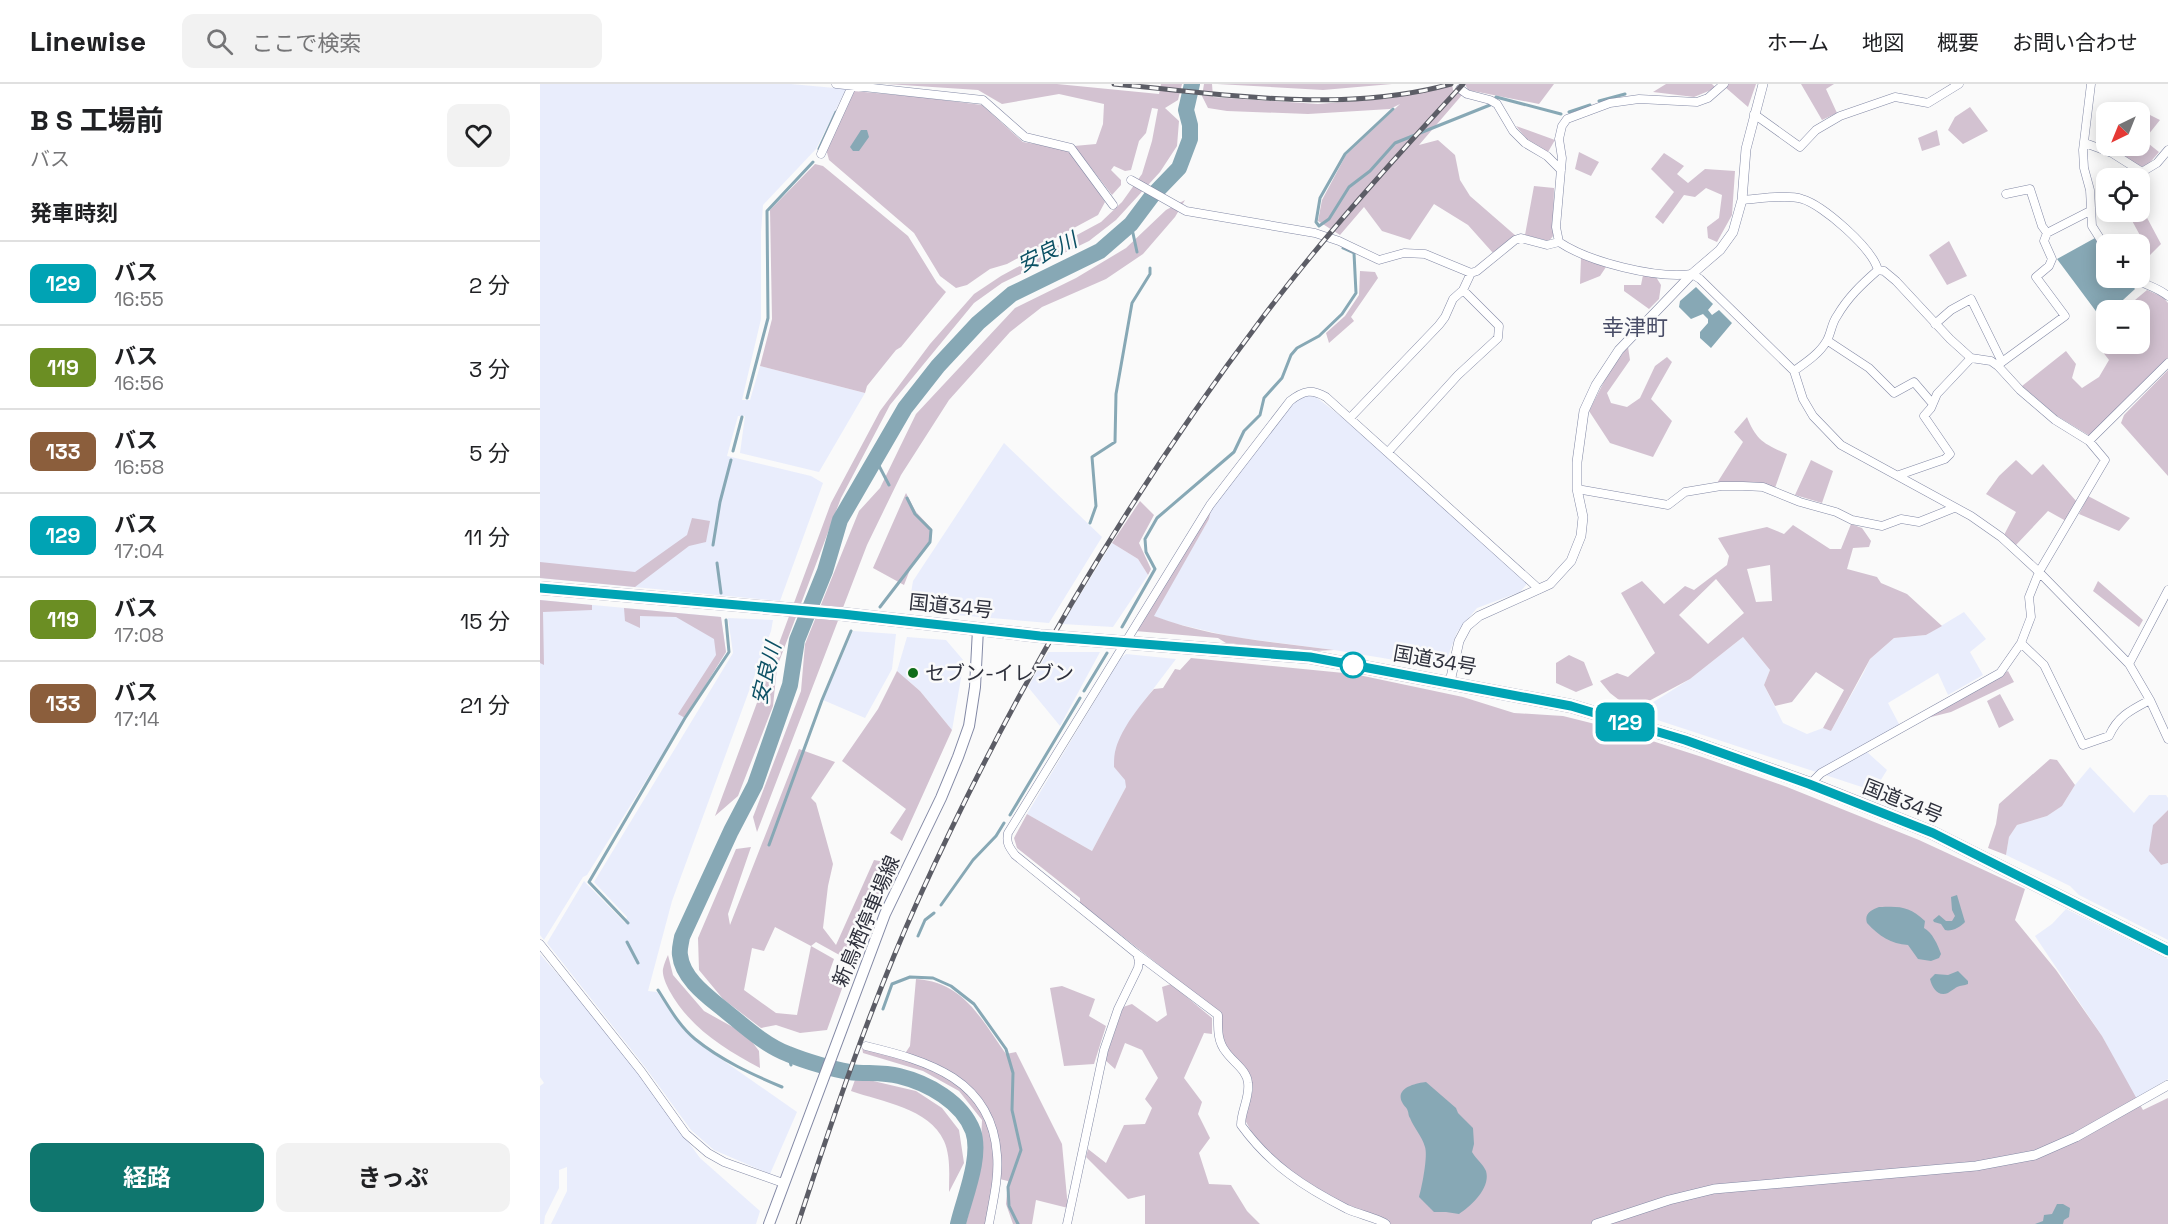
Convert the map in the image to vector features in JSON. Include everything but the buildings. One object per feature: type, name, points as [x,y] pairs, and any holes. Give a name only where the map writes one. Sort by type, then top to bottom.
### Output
[{"type":"highway","name":"国道34号","points":[[540,588],[842,614],[1040,636],[1310,657],[1571,706],[1685,740],[1809,784],[1933,833],[2168,951]]},
{"type":"main road","name":"新鳥栖停車場線","points":[[769,1224],[885,914],[941,798],[962,747],[969,726],[975,687],[978,629]]},
{"type":"street","points":[[836,84],[983,100],[1025,137],[1071,148],[1113,205]]},
{"type":"street","points":[[1559,242],[1556,227],[1562,158],[1559,139],[1562,126],[1567,119],[1610,103],[1639,99],[1697,102],[1708,98],[1724,84]]},
{"type":"street","points":[[1450,682],[1459,641],[1467,626],[1479,616],[1550,584],[1561,573],[1577,549],[1583,517],[1577,489],[1577,462],[1584,411],[1596,385],[1619,350],[1729,239],[1738,219],[1742,200],[1746,149],[1763,84]]},
{"type":"street","points":[[1754,114],[1800,147],[1816,130],[1840,116],[1895,97],[1928,103],[1959,84]]},
{"type":"street","points":[[2091,84],[2084,168],[2090,190],[2092,226],[2097,234]]},
{"type":"street","points":[[821,154],[853,85]]},
{"type":"street","points":[[1460,89],[1467,94],[1497,104],[1513,131],[1525,143],[1547,156],[1561,170]]},
{"type":"street","points":[[2085,143],[2112,153],[2137,171],[2142,172],[2157,163],[2168,150]]},
{"type":"street","points":[[1133,181],[1186,211],[1315,233],[1339,241],[1379,260],[1404,253],[1425,254],[1471,273],[1477,272],[1515,240],[1521,238],[1547,245],[1559,242],[1593,259],[1616,266],[1679,276],[1692,274]]},
{"type":"street","points":[[2006,194],[2030,189],[2042,226],[2047,233]]},
{"type":"street","points":[[1742,200],[1801,198],[1822,208],[1865,249],[1878,270]]},
{"type":"street","points":[[2000,364],[2065,316],[2036,277],[2049,266],[2052,259],[2044,241],[2047,233],[2090,211]]},
{"type":"street","points":[[1878,270],[1896,281],[1935,324],[1971,358],[2000,364]]},
{"type":"street","points":[[1794,370],[1815,355],[1827,341],[1836,317],[1861,284],[1878,270]]},
{"type":"street","points":[[1350,418],[1439,325],[1471,273]]},
{"type":"street","points":[[1692,274],[1794,370],[1803,399],[1813,416],[1841,444],[1971,516],[2001,537],[2039,572],[2129,664],[2150,700],[2168,739]]},
{"type":"street","points":[[2150,286],[2168,296]]},
{"type":"street","points":[[1388,452],[1458,375],[1498,338],[1499,326],[1462,290]]},
{"type":"street","points":[[1809,784],[1821,774],[2000,673],[2021,643],[2031,617],[2029,597],[2039,572],[2105,460],[2089,441],[2055,420],[2020,390],[2000,364],[1971,300],[1951,310],[1935,324]]},
{"type":"street","points":[[1827,341],[1869,368],[1894,393],[1914,382],[1932,403]]},
{"type":"street","points":[[1899,476],[1945,459],[1950,454],[1924,416],[1931,408],[1937,394],[1971,358]]},
{"type":"street","points":[[2089,441],[2168,363]]},
{"type":"street","points":[[1386,1224],[1383,1221],[1362,1216],[1299,1181],[1278,1167],[1258,1147],[1241,1125],[1248,1082],[1245,1074],[1220,1043],[1218,1015],[1137,954],[1015,855],[1007,841],[1013,822],[1210,505],[1290,400],[1299,394],[1316,391],[1350,418],[1539,589]]},
{"type":"street","points":[[1577,489],[1668,505],[1685,492],[1721,486],[1763,487],[1800,502],[1836,512],[1852,520],[1882,526],[1901,519],[1919,522],[1954,508]]},
{"type":"street","points":[[2129,664],[2168,590]]},
{"type":"street","points":[[2021,643],[2044,664],[2083,745],[2109,736],[2115,723],[2127,712],[2150,700]]},
{"type":"street","points":[[540,944],[583,996],[686,1134],[708,1153],[724,1162],[783,1183]]},
{"type":"street","points":[[1067,1224],[1104,1050],[1118,1009],[1138,968],[1137,954]]},
{"type":"street","points":[[866,1046],[927,1063],[962,1083],[978,1099],[993,1129],[998,1155],[997,1180],[989,1224]]},
{"type":"street","points":[[1596,1224],[1669,1200],[1714,1189],[1976,1166],[2035,1155],[2076,1137],[2168,1085]]},
{"type":"shaded area","points":[[540,84],[791,84],[846,89],[816,149],[763,205],[761,319],[742,400],[750,400],[760,366],[865,393],[819,472],[740,453],[745,416],[738,416],[727,456],[811,476],[823,483],[780,601],[540,578]]},
{"type":"shaded area","points":[[887,84],[1057,84],[1159,94],[1161,84],[1182,84],[1178,100],[1165,108],[1179,121],[1177,146],[1160,172],[1116,220],[1089,241],[1002,283],[974,303],[890,405],[841,498],[777,667],[773,706],[738,796],[715,816],[831,503],[880,411],[930,344],[974,294],[1001,276],[1101,222],[1122,202],[1142,174],[1152,141],[1158,109],[1152,108],[1146,133],[1139,141],[1131,170],[1125,171],[1114,166],[1111,170],[1121,180],[1121,185],[1112,195],[1074,146],[1096,144],[1103,124],[1104,104],[1059,94],[1002,104],[978,90]]},
{"type":"shaded area","points":[[1204,84],[1212,84],[1213,97],[1318,104],[1393,98],[1444,84],[1452,84],[1453,90],[1462,95],[1419,145],[1438,140],[1455,155],[1460,180],[1470,196],[1516,236],[1493,253],[1468,225],[1434,204],[1410,240],[1382,231],[1364,207],[1340,235],[1318,221],[1322,200],[1346,155],[1400,104],[1390,109],[1308,114],[1227,111],[1208,108],[1202,96]]},
{"type":"shaded area","points":[[1217,84],[1392,84],[1323,90]]},
{"type":"shaded area","points":[[1465,84],[1554,84],[1539,104],[1468,90]]},
{"type":"shaded area","points":[[1666,84],[1712,84],[1716,88],[1694,97],[1653,92]]},
{"type":"shaded area","points":[[1727,84],[1756,84],[1748,107],[1725,87]]},
{"type":"shaded area","points":[[1801,84],[1834,84],[1826,89],[1837,113],[1822,120]]},
{"type":"shaded area","points":[[853,91],[982,105],[1023,142],[1071,150],[1105,202],[1098,215],[1007,264],[990,269],[967,285],[956,288],[940,276],[914,233],[829,160],[826,149]]},
{"type":"shaded area","points":[[1970,107],[1988,131],[1963,144],[1948,130],[1955,117]]},
{"type":"shaded area","points":[[2150,115],[2160,120],[2150,132]]},
{"type":"shaded area","points":[[1516,126],[1555,140],[1548,152],[1529,142]]},
{"type":"shaded area","points":[[1937,130],[1940,145],[1922,151],[1918,138]]},
{"type":"shaded area","points":[[2150,145],[2159,152],[2147,166],[2139,167],[2124,156],[2150,156]]},
{"type":"shaded area","points":[[1579,152],[1599,162],[1591,176],[1575,169]]},
{"type":"shaded area","points":[[1664,153],[1684,166],[1677,174],[1688,183],[1705,169],[1735,171],[1732,215],[1717,242],[1708,238],[1707,227],[1719,218],[1722,195],[1706,188],[1695,197],[1684,195],[1663,224],[1655,217],[1674,192],[1651,169]]},
{"type":"shaded area","points":[[815,164],[823,166],[908,236],[937,283],[946,292],[867,386],[865,393],[760,366],[772,319],[770,210]]},
{"type":"shaded area","points":[[1534,186],[1554,188],[1553,236],[1549,241],[1525,235]]},
{"type":"shaded area","points":[[1185,200],[1175,217],[1143,254],[1106,279],[1042,307],[1010,332],[949,400],[901,475],[867,545],[757,832],[753,817],[801,691],[805,644],[859,511],[880,488],[916,414],[1015,308],[1076,278],[1126,248],[1166,210]]},
{"type":"shaded area","points":[[2133,222],[2149,222],[2161,244],[2150,255],[2150,234],[2139,234]]},
{"type":"shaded area","points":[[1949,241],[1967,276],[1947,285],[1929,255]]},
{"type":"shaded area","points":[[1581,258],[1606,267],[1600,276],[1580,284]]},
{"type":"shaded area","points":[[1360,271],[1375,272],[1378,278],[1351,317],[1354,321],[1329,343],[1326,333],[1345,316],[1359,295]]},
{"type":"shaded area","points":[[1643,275],[1656,277],[1661,285],[1659,299],[1649,309],[1624,291],[1624,285],[1641,285]]},
{"type":"shaded area","points":[[2147,290],[2163,297],[2168,303],[2168,358],[2090,436],[2057,416],[2022,386],[2066,351],[2076,364],[2072,378],[2082,388],[2099,377],[2109,360],[2104,354],[2150,354],[2150,300],[2135,300]]},
{"type":"shaded area","points":[[1628,347],[1630,360],[1607,393],[1611,403],[1627,407],[1640,398],[1655,366],[1667,357],[1672,362],[1651,399],[1672,421],[1653,457],[1610,443],[1589,411],[1611,368]]},
{"type":"shaded area","points":[[2168,370],[2168,476],[2121,423],[2124,415]]},
{"type":"shaded area","points":[[1301,397],[1316,397],[1343,418],[1526,579],[1526,585],[1520,592],[1477,608],[1457,632],[1443,665],[1437,667],[1334,650],[1233,637],[1153,616],[1209,519],[1212,505],[1293,403]]},
{"type":"shaded area","points":[[1747,417],[1762,440],[1787,454],[1775,488],[1765,485],[1717,483],[1743,442],[1734,432]]},
{"type":"shaded area","points":[[1004,443],[1102,537],[1049,623],[908,611],[913,581]]},
{"type":"shaded area","points":[[1811,460],[1833,471],[1822,503],[1795,495]]},
{"type":"shaded area","points":[[2016,460],[2032,475],[2043,464],[2077,502],[2066,521],[2048,511],[2016,545],[2004,535],[2016,512],[1986,494],[1999,476]]},
{"type":"shaded area","points":[[906,493],[916,512],[932,529],[931,542],[911,567],[904,585],[873,568]]},
{"type":"shaded area","points":[[2088,496],[2130,518],[2119,531],[2079,514]]},
{"type":"shaded area","points":[[1140,501],[1154,515],[1139,543],[1151,569],[1148,575],[1138,559],[1112,543]]},
{"type":"shaded area","points":[[1212,505],[1209,519],[1154,616],[1220,634],[1334,650],[1315,651],[1226,643],[1218,638],[1135,631]]},
{"type":"shaded area","points":[[692,518],[710,521],[706,542],[689,546],[635,587],[540,578],[540,562],[635,572],[687,535]]},
{"type":"shaded area","points":[[1851,524],[1862,528],[1871,541],[1869,547],[1853,548],[1847,569],[1877,577],[1881,583],[1907,594],[1942,626],[1926,635],[1894,638],[1870,659],[1831,731],[1823,728],[1844,690],[1816,672],[1792,702],[1775,706],[1764,685],[1770,670],[1743,637],[1690,679],[1632,710],[1610,693],[1600,681],[1617,673],[1628,677],[1655,653],[1621,593],[1642,581],[1664,604],[1685,586],[1694,590],[1727,565],[1729,556],[1718,538],[1767,527],[1784,534],[1793,525],[1830,549],[1841,549]],"holes":[[[1770,565],[1772,601],[1756,602],[1747,569]],[[1716,579],[1744,613],[1708,644],[1679,615]]]},
{"type":"shaded area","points":[[1112,543],[1138,559],[1148,575],[1113,627],[1062,624]]},
{"type":"shaded area","points":[[2098,581],[2143,620],[2139,627],[2093,591]]},
{"type":"shaded area","points":[[540,600],[721,617],[726,652],[544,940],[540,935]]},
{"type":"shaded area","points":[[540,600],[592,605],[592,610],[543,612],[544,665],[540,663]]},
{"type":"shaded area","points":[[624,608],[721,617],[726,652],[685,718],[678,714],[716,655],[714,639],[676,617],[640,616],[640,628],[625,621]]},
{"type":"shaded area","points":[[1964,612],[1986,639],[1970,652],[1983,675],[1948,695],[1938,673],[1888,703],[1899,724],[1867,752],[1887,770],[1874,791],[1636,713],[1690,679],[1743,637],[1770,670],[1764,685],[1783,723],[1807,734],[1823,728],[1831,731],[1870,659],[1894,638],[1926,635]]},
{"type":"shaded area","points":[[728,618],[773,620],[771,631],[672,901],[648,991],[657,992],[679,1024],[694,1040],[797,1112],[770,1174],[714,1150],[691,1130],[645,1067],[547,943],[584,881],[625,923],[627,917],[594,882],[733,653]]},
{"type":"shaded area","points":[[853,631],[896,634],[892,669],[865,718],[823,700]]},
{"type":"shaded area","points":[[907,637],[946,640],[964,661],[952,730],[920,691],[897,671]]},
{"type":"shaded area","points":[[1048,652],[1100,652],[1060,726],[1028,687]]},
{"type":"shaded area","points":[[1126,654],[1176,659],[1132,717],[1114,767],[1126,780],[1126,787],[1092,851],[1027,814],[1120,659]]},
{"type":"shaded area","points":[[1569,655],[1584,662],[1593,685],[1576,692],[1556,683],[1556,663]]},
{"type":"shaded area","points":[[1191,658],[1354,674],[1463,697],[1514,713],[1563,716],[1615,729],[1787,787],[1919,840],[2025,889],[2015,920],[2056,970],[2102,1036],[2143,1110],[2168,1098],[2168,1224],[1390,1224],[1389,1220],[1364,1214],[1337,1201],[1280,1164],[1257,1142],[1245,1120],[1253,1089],[1251,1077],[1224,1046],[1215,1009],[1080,903],[1080,898],[1017,848],[1014,838],[1027,814],[1092,851],[1126,787],[1125,780],[1114,767],[1115,750],[1122,733],[1137,709],[1154,689],[1163,688],[1175,669],[1180,670]]},
{"type":"shaded area","points":[[897,671],[920,691],[952,730],[902,841],[890,833],[906,809],[842,761],[878,709]]},
{"type":"shaded area","points":[[2008,671],[2014,682],[1951,712],[1923,719]]},
{"type":"shaded area","points":[[2000,694],[2014,720],[1999,728],[1987,701]]},
{"type":"shaded area","points":[[799,749],[835,762],[811,798],[816,803],[833,864],[823,928],[836,945],[874,860],[891,863],[852,962],[816,942],[811,946],[834,959],[828,976],[844,983],[827,1030],[800,1033],[776,1025],[761,1028],[723,999],[699,970],[698,938],[736,849],[751,847],[728,914],[730,925]],"holes":[[[775,927],[811,946],[797,1015],[776,1013],[744,990],[752,948],[764,951]]]},
{"type":"shaded area","points":[[2050,759],[2057,760],[2075,785],[2062,806],[2047,816],[2017,825],[2009,837],[2006,855],[1988,848],[1996,824],[1999,804]]},
{"type":"shaded area","points":[[2090,767],[2134,813],[2149,795],[2166,795],[2168,798],[2168,810],[2153,825],[2161,865],[2168,863],[2168,940],[2079,895],[2070,886],[2006,855],[2009,837],[2017,825],[2047,816],[2062,806]]},
{"type":"shaded area","points":[[2168,810],[2168,863],[2161,865],[2149,851],[2153,825]]},
{"type":"shaded area","points":[[2066,909],[2168,959],[2168,1079],[2135,1099],[2102,1036],[2035,936],[2052,924]]},
{"type":"shaded area","points":[[540,954],[638,1073],[700,1158],[760,1211],[756,1224],[551,1224],[567,1191],[567,1167],[559,1170],[559,1188],[545,1216],[544,1224],[540,1224],[540,1086],[544,1083],[540,1077]]},
{"type":"shaded area","points":[[668,955],[673,975],[704,1011],[747,1035],[759,1051],[760,1068],[708,1036],[677,1003],[664,980],[663,969]]},
{"type":"shaded area","points":[[916,979],[947,987],[959,995],[970,1004],[1006,1054],[1016,1052],[1062,1144],[1068,1208],[1036,1200],[1032,1224],[1013,1224],[1006,1204],[1008,1181],[995,1178],[986,1224],[966,1224],[980,1168],[982,1120],[959,1091],[923,1071],[863,1053],[862,1047],[902,1058],[910,1046]]},
{"type":"shaded area","points":[[1171,984],[1212,1018],[1212,1034],[1204,1033],[1184,1078],[1202,1102],[1198,1114],[1210,1138],[1199,1153],[1209,1184],[1231,1185],[1247,1211],[1260,1224],[1145,1224],[1145,1195],[1128,1199],[1086,1157],[1088,1149],[1106,1163],[1124,1125],[1145,1124],[1152,1108],[1145,1099],[1158,1078],[1142,1050],[1125,1043],[1115,1069],[1105,1060],[1123,1007],[1132,1004],[1157,1022],[1167,1015],[1162,987]]},
{"type":"shaded area","points":[[1062,986],[1095,999],[1089,1016],[1106,1026],[1094,1064],[1064,1066],[1050,988]]},
{"type":"shaded area","points":[[856,1077],[916,1091],[942,1108],[959,1130],[964,1163],[949,1192],[948,1153],[937,1130],[928,1121],[904,1108],[851,1091]]},
{"type":"water","points":[[861,130],[867,130],[869,137],[859,151],[853,151],[850,147]]},
{"type":"water","points":[[2095,238],[2096,288],[2135,289],[2123,300],[2096,300],[2096,311],[2057,259]]},
{"type":"water","points":[[1696,287],[1713,304],[1708,310],[1712,315],[1719,310],[1732,323],[1711,348],[1700,338],[1700,332],[1708,323],[1708,319],[1703,314],[1691,319],[1679,307],[1680,301]]},
{"type":"water","points":[[1957,895],[1965,922],[1956,929],[1945,930],[1941,924],[1933,920],[1939,915],[1946,921],[1952,921],[1955,916],[1951,897]]},
{"type":"water","points":[[1879,907],[1904,908],[1914,912],[1925,921],[1924,928],[1930,932],[1936,943],[1941,954],[1939,958],[1931,961],[1918,959],[1908,945],[1891,941],[1876,932],[1867,923],[1866,917]]},
{"type":"water","points":[[1958,971],[1968,981],[1968,984],[1958,986],[1948,993],[1938,993],[1930,979],[1935,974],[1948,975]]},
{"type":"water","points":[[1426,1082],[1456,1108],[1473,1128],[1472,1152],[1486,1171],[1486,1184],[1483,1190],[1459,1214],[1434,1212],[1419,1197],[1426,1151],[1402,1103],[1401,1093],[1408,1087]]},
{"type":"water","points":[[2057,1204],[2070,1208],[2069,1217],[2064,1220],[2063,1224],[2035,1224],[2043,1221],[2044,1215],[2052,1214]]},
{"type":"waterway","name":"安良川","points":[[958,1224],[971,1178],[975,1153],[973,1131],[961,1111],[943,1095],[910,1079],[835,1069],[795,1057],[769,1045],[712,1000],[689,977],[682,963],[680,951],[682,937],[755,785],[790,685],[797,640],[825,571],[840,520],[905,408],[938,366],[978,323],[1012,294],[1100,251],[1131,224],[1152,196],[1179,168],[1190,139],[1190,125],[1186,110],[1192,84]]},
{"type":"waterway","points":[[1599,101],[1625,94]]},
{"type":"waterway","points":[[1496,97],[1561,114]]},
{"type":"waterway","points":[[1393,109],[1345,154],[1320,198],[1316,222],[1319,226],[1329,219],[1349,187],[1370,171],[1395,143],[1490,105]]},
{"type":"waterway","points":[[1569,112],[1590,105]]},
{"type":"waterway","points":[[819,149],[836,112]]},
{"type":"waterway","points":[[747,398],[768,318],[767,211],[813,162]]},
{"type":"waterway","points":[[1131,224],[1137,252]]},
{"type":"waterway","points":[[1122,627],[1155,569],[1146,552],[1145,539],[1157,518],[1234,452],[1244,431],[1260,415],[1264,398],[1282,378],[1291,355],[1297,348],[1319,336],[1342,314],[1356,293],[1354,253],[1343,248]]},
{"type":"waterway","points":[[1090,523],[1096,506],[1092,457],[1115,442],[1116,394],[1132,303],[1150,274],[1150,268]]},
{"type":"waterway","points":[[733,451],[742,417]]},
{"type":"waterway","points":[[713,545],[720,502],[731,460]]},
{"type":"waterway","points":[[876,460],[889,485]]},
{"type":"waterway","points":[[880,607],[930,542],[931,530],[915,514],[907,498]]},
{"type":"waterway","points":[[717,563],[721,593]]},
{"type":"waterway","points":[[628,923],[589,882],[685,718],[729,652],[726,620]]},
{"type":"waterway","points":[[769,845],[822,700],[851,631]]},
{"type":"waterway","points":[[1084,691],[1107,653]]},
{"type":"waterway","points":[[1010,815],[1080,698]]},
{"type":"waterway","points":[[941,905],[973,860],[996,836],[1004,823]]},
{"type":"waterway","points":[[918,936],[925,920],[934,913]]},
{"type":"waterway","points":[[627,942],[638,963]]},
{"type":"waterway","points":[[883,1009],[892,984],[910,977],[933,978],[951,986],[974,1004],[1006,1049],[1013,1073],[1012,1110],[1021,1150],[1008,1187],[1009,1206],[1018,1224]]},
{"type":"waterway","points":[[658,990],[679,1022],[695,1039],[715,1054],[782,1087]]},
{"type":"waterway","points":[[788,1054],[791,1065]]},
{"type":"railway","points":[[1114,84],[1240,96],[1325,100],[1410,93],[1451,84]]},
{"type":"railway","points":[[798,1224],[839,1100],[901,938],[993,746],[1075,598],[1165,455],[1263,317],[1335,227],[1463,84]]},
{"type":"bus line","name":"129","points":[[540,588],[842,614],[1040,636],[1310,657],[1571,706],[1685,740],[1809,784],[1933,833],[2168,951]]},
{"type":"place","name":"セブン-イレブン","points":[[913,673]]},
{"type":"district","name":"幸津町","points":[[1635,327]]}]
